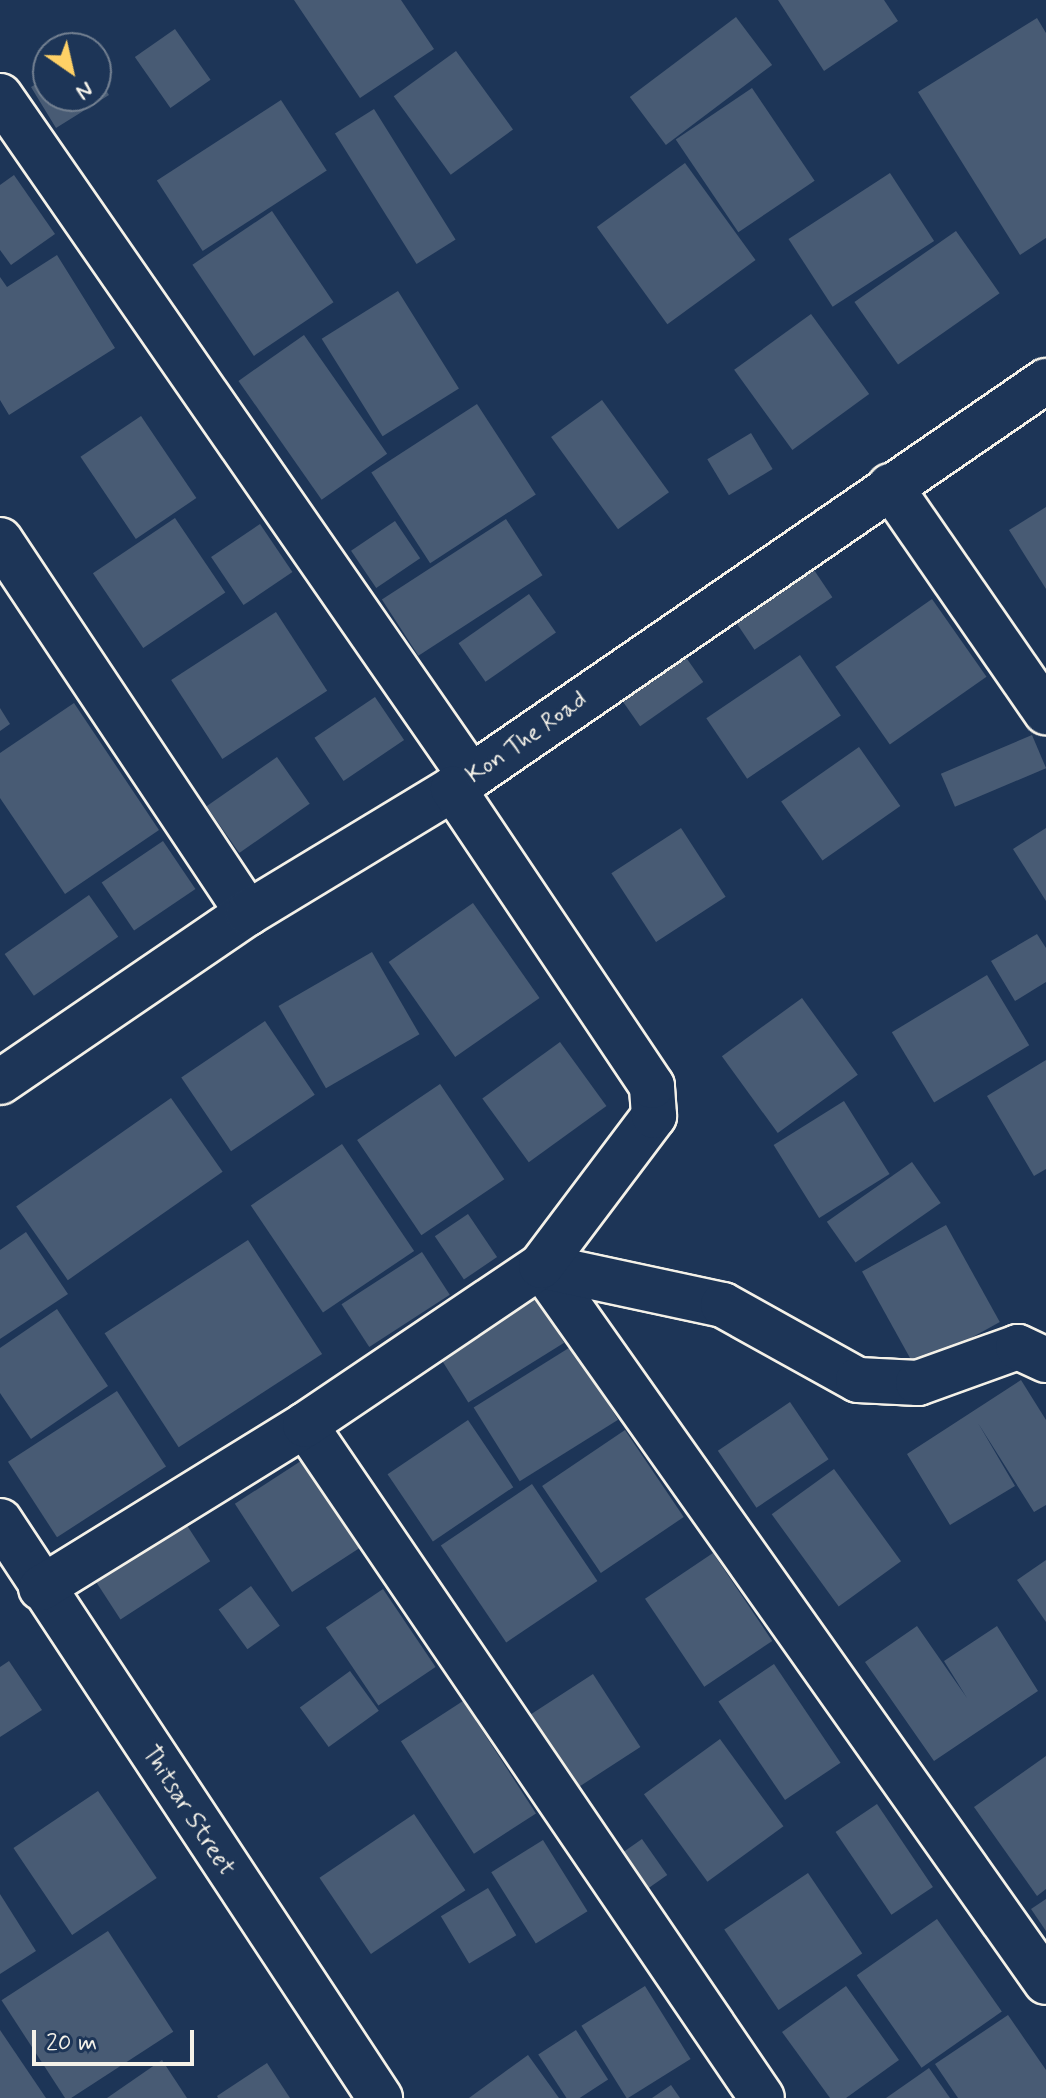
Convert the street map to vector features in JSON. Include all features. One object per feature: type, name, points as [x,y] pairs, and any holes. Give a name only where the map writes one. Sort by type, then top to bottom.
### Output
[{"type":"street","points":[[0,96],[462,783],[652,1086],[654,1116],[634,1150],[541,1266],[305,1425],[41,1588]]},
{"type":"street","name":"Kon The Road","points":[[0,1082],[248,913],[462,783],[1046,381]]},
{"type":"street","points":[[890,486],[1046,712]]},
{"type":"street","points":[[0,540],[248,913]]},
{"type":"street","points":[[541,1266],[723,1305],[858,1380],[918,1383],[1018,1347],[1046,1360]]},
{"type":"street","points":[[541,1266],[1046,1982]]},
{"type":"street","points":[[305,1425],[762,2098]]},
{"type":"street","name":"Thitsar Street","points":[[0,1521],[41,1588],[380,2098]]},
{"type":"building","points":[[294,0],[401,0],[434,49],[360,98]]},
{"type":"building","points":[[778,0],[884,0],[898,21],[824,71]]},
{"type":"building","points":[[736,17],[772,65],[666,145],[630,97]]},
{"type":"building","points":[[1037,18],[1046,33],[1046,238],[1020,255],[918,92]]},
{"type":"building","points":[[175,29],[211,80],[170,108],[135,57]]},
{"type":"building","points":[[456,51],[513,129],[451,175],[394,96]]},
{"type":"building","points":[[752,88],[815,181],[738,232],[676,139]]},
{"type":"building","points":[[281,100],[327,170],[203,251],[157,181]]},
{"type":"building","points":[[374,109],[456,240],[417,264],[335,133]]},
{"type":"building","points":[[46,112],[82,112],[56,128]]},
{"type":"building","points":[[685,163],[756,260],[667,324],[597,227]]},
{"type":"building","points":[[890,173],[934,241],[833,307],[789,239]]},
{"type":"building","points":[[14,175],[55,234],[11,265],[0,250],[0,185]]},
{"type":"building","points":[[272,211],[334,302],[254,356],[192,265]]},
{"type":"building","points":[[956,231],[1000,293],[898,364],[854,302]]},
{"type":"building","points":[[57,255],[115,348],[9,415],[0,400],[0,277],[7,287]]},
{"type":"building","points":[[398,291],[459,389],[383,436],[322,339]]},
{"type":"building","points":[[811,314],[869,394],[792,450],[734,370]]},
{"type":"building","points":[[304,335],[387,454],[322,500],[238,381]]},
{"type":"building","points":[[602,400],[669,492],[618,529],[551,437]]},
{"type":"building","points":[[477,404],[536,495],[430,563],[371,473]]},
{"type":"building","points":[[141,416],[196,498],[136,539],[80,457]]},
{"type":"building","points":[[751,433],[773,469],[729,495],[707,459]]},
{"type":"building","points":[[1046,507],[1046,589],[1009,530]]},
{"type":"building","points":[[175,518],[225,593],[143,648],[93,573]]},
{"type":"building","points":[[506,519],[542,575],[418,656],[382,600]]},
{"type":"building","points":[[395,521],[420,558],[376,588],[351,551]]},
{"type":"building","points":[[260,524],[292,572],[244,605],[211,557]]},
{"type":"building","points":[[810,564],[832,597],[754,650],[732,617]]},
{"type":"building","points":[[529,594],[556,633],[486,682],[459,643]]},
{"type":"building","points":[[932,599],[986,677],[890,745],[835,667]]},
{"type":"building","points":[[276,612],[327,691],[222,759],[171,680]]},
{"type":"building","points":[[678,646],[703,682],[640,726],[615,690]]},
{"type":"building","points":[[800,655],[841,716],[747,779],[706,718]]},
{"type":"building","points":[[375,697],[404,740],[344,781],[314,738]]},
{"type":"building","points":[[74,703],[159,830],[65,894],[0,798],[0,753]]},
{"type":"building","points":[[0,708],[10,724],[0,731]]},
{"type":"building","points":[[1032,735],[1046,768],[955,807],[941,774]]},
{"type":"building","points":[[859,747],[900,806],[822,860],[781,801]]},
{"type":"building","points":[[277,757],[310,804],[239,853],[207,806]]},
{"type":"building","points":[[681,828],[726,897],[656,942],[611,873]]},
{"type":"building","points":[[1046,828],[1046,901],[1013,849]]},
{"type":"building","points":[[163,841],[195,889],[134,930],[102,882]]},
{"type":"building","points":[[89,895],[118,937],[34,996],[5,954]]},
{"type":"building","points":[[473,903],[540,998],[455,1057],[389,962]]},
{"type":"building","points":[[1037,934],[1046,948],[1046,982],[1015,1001],[991,961]]},
{"type":"building","points":[[372,952],[420,1034],[326,1088],[278,1006]]},
{"type":"building","points":[[987,975],[1029,1045],[934,1102],[892,1032]]},
{"type":"building","points":[[802,998],[858,1075],[778,1133],[722,1056]]},
{"type":"building","points":[[265,1021],[315,1095],[231,1151],[181,1077]]},
{"type":"building","points":[[560,1042],[606,1106],[529,1162],[482,1098]]},
{"type":"building","points":[[1046,1060],[1046,1169],[1034,1176],[987,1096]]},
{"type":"building","points":[[440,1084],[504,1179],[421,1235],[357,1140]]},
{"type":"building","points":[[171,1098],[223,1172],[68,1280],[16,1206]]},
{"type":"building","points":[[844,1101],[890,1174],[819,1218],[774,1145]]},
{"type":"building","points":[[342,1144],[414,1251],[323,1312],[251,1206]]},
{"type":"building","points":[[912,1162],[941,1203],[855,1263],[827,1222]]},
{"type":"building","points":[[468,1214],[497,1257],[464,1279],[435,1236]]},
{"type":"building","points":[[946,1225],[1000,1322],[916,1369],[862,1272]]},
{"type":"building","points":[[26,1232],[68,1294],[0,1339],[0,1250]]},
{"type":"building","points":[[248,1240],[322,1354],[179,1447],[105,1333]]},
{"type":"building","points":[[422,1252],[450,1295],[369,1347],[341,1304]]},
{"type":"building","points":[[535,1296],[564,1343],[468,1403],[439,1356]]},
{"type":"building","points":[[57,1309],[108,1386],[31,1439],[0,1393],[0,1348]]},
{"type":"building","points":[[572,1346],[618,1420],[520,1481],[474,1407]]},
{"type":"building","points":[[1021,1380],[1046,1420],[1046,1505],[1034,1512],[978,1423],[1015,1486],[950,1525],[907,1454]]},
{"type":"building","points":[[117,1391],[166,1466],[57,1537],[8,1462]]},
{"type":"building","points":[[790,1402],[829,1459],[756,1508],[718,1451]]},
{"type":"building","points":[[468,1420],[513,1487],[433,1541],[388,1474]]},
{"type":"building","points":[[625,1430],[684,1517],[601,1573],[542,1486]]},
{"type":"building","points":[[307,1457],[364,1545],[292,1592],[235,1504]]},
{"type":"building","points":[[834,1469],[901,1561],[839,1606],[772,1514]]},
{"type":"building","points":[[532,1484],[597,1581],[506,1643],[441,1546]]},
{"type":"building","points":[[177,1510],[210,1561],[120,1619],[87,1568]]},
{"type":"building","points":[[713,1553],[772,1641],[704,1687],[645,1599]]},
{"type":"building","points":[[1046,1560],[1046,1622],[1017,1580]]},
{"type":"building","points":[[251,1586],[280,1626],[247,1649],[219,1610]]},
{"type":"building","points":[[383,1589],[436,1667],[378,1706],[326,1628]]},
{"type":"building","points":[[917,1626],[967,1698],[944,1661],[997,1626],[1038,1691],[934,1761],[865,1662]]},
{"type":"building","points":[[9,1661],[42,1710],[0,1737],[0,1667]]},
{"type":"building","points":[[774,1664],[841,1763],[785,1800],[718,1701]]},
{"type":"building","points":[[350,1671],[379,1711],[329,1747],[300,1707]]},
{"type":"building","points":[[593,1674],[640,1747],[578,1787],[531,1714]]},
{"type":"building","points":[[463,1701],[536,1813],[474,1854],[401,1741]]},
{"type":"building","points":[[720,1739],[783,1826],[707,1882],[644,1794]]},
{"type":"building","points":[[1046,1756],[1046,1889],[1037,1896],[974,1807]]},
{"type":"building","points":[[98,1791],[157,1878],[72,1935],[13,1848]]},
{"type":"building","points":[[877,1804],[933,1887],[891,1915],[836,1832]]},
{"type":"building","points":[[414,1814],[465,1890],[371,1954],[319,1878]]},
{"type":"building","points":[[642,1839],[667,1875],[645,1891],[620,1854]]},
{"type":"building","points":[[543,1840],[588,1911],[536,1944],[491,1872]]},
{"type":"building","points":[[808,1873],[862,1953],[779,2010],[724,1929]]},
{"type":"building","points":[[488,1888],[516,1935],[469,1963],[441,1916]]},
{"type":"building","points":[[0,1894],[36,1951],[0,1974]]},
{"type":"building","points":[[1046,1899],[1046,1931],[1031,1909]]},
{"type":"building","points":[[937,1919],[1002,2012],[922,2068],[857,1975]]},
{"type":"building","points":[[108,1931],[173,2032],[71,2098],[65,2098],[1,2000]]},
{"type":"building","points":[[645,1986],[691,2059],[627,2098],[581,2026]]},
{"type":"building","points":[[846,1986],[899,2060],[846,2098],[830,2098],[782,2032]]},
{"type":"building","points":[[1008,2015],[1046,2070],[1046,2098],[958,2098],[935,2064]]},
{"type":"building","points":[[0,2030],[46,2098],[0,2098]]},
{"type":"building","points":[[576,2030],[608,2079],[580,2098],[567,2098],[538,2055]]},
{"type":"building","points":[[528,2055],[559,2098],[469,2098]]},
{"type":"building","points":[[162,2060],[187,2098],[107,2098]]},
{"type":"building","points":[[267,2063],[290,2098],[218,2098],[217,2096]]},
{"type":"building","points":[[929,2068],[950,2098],[886,2098]]},
{"type":"building","points":[[671,2085],[680,2098],[652,2098]]}]
